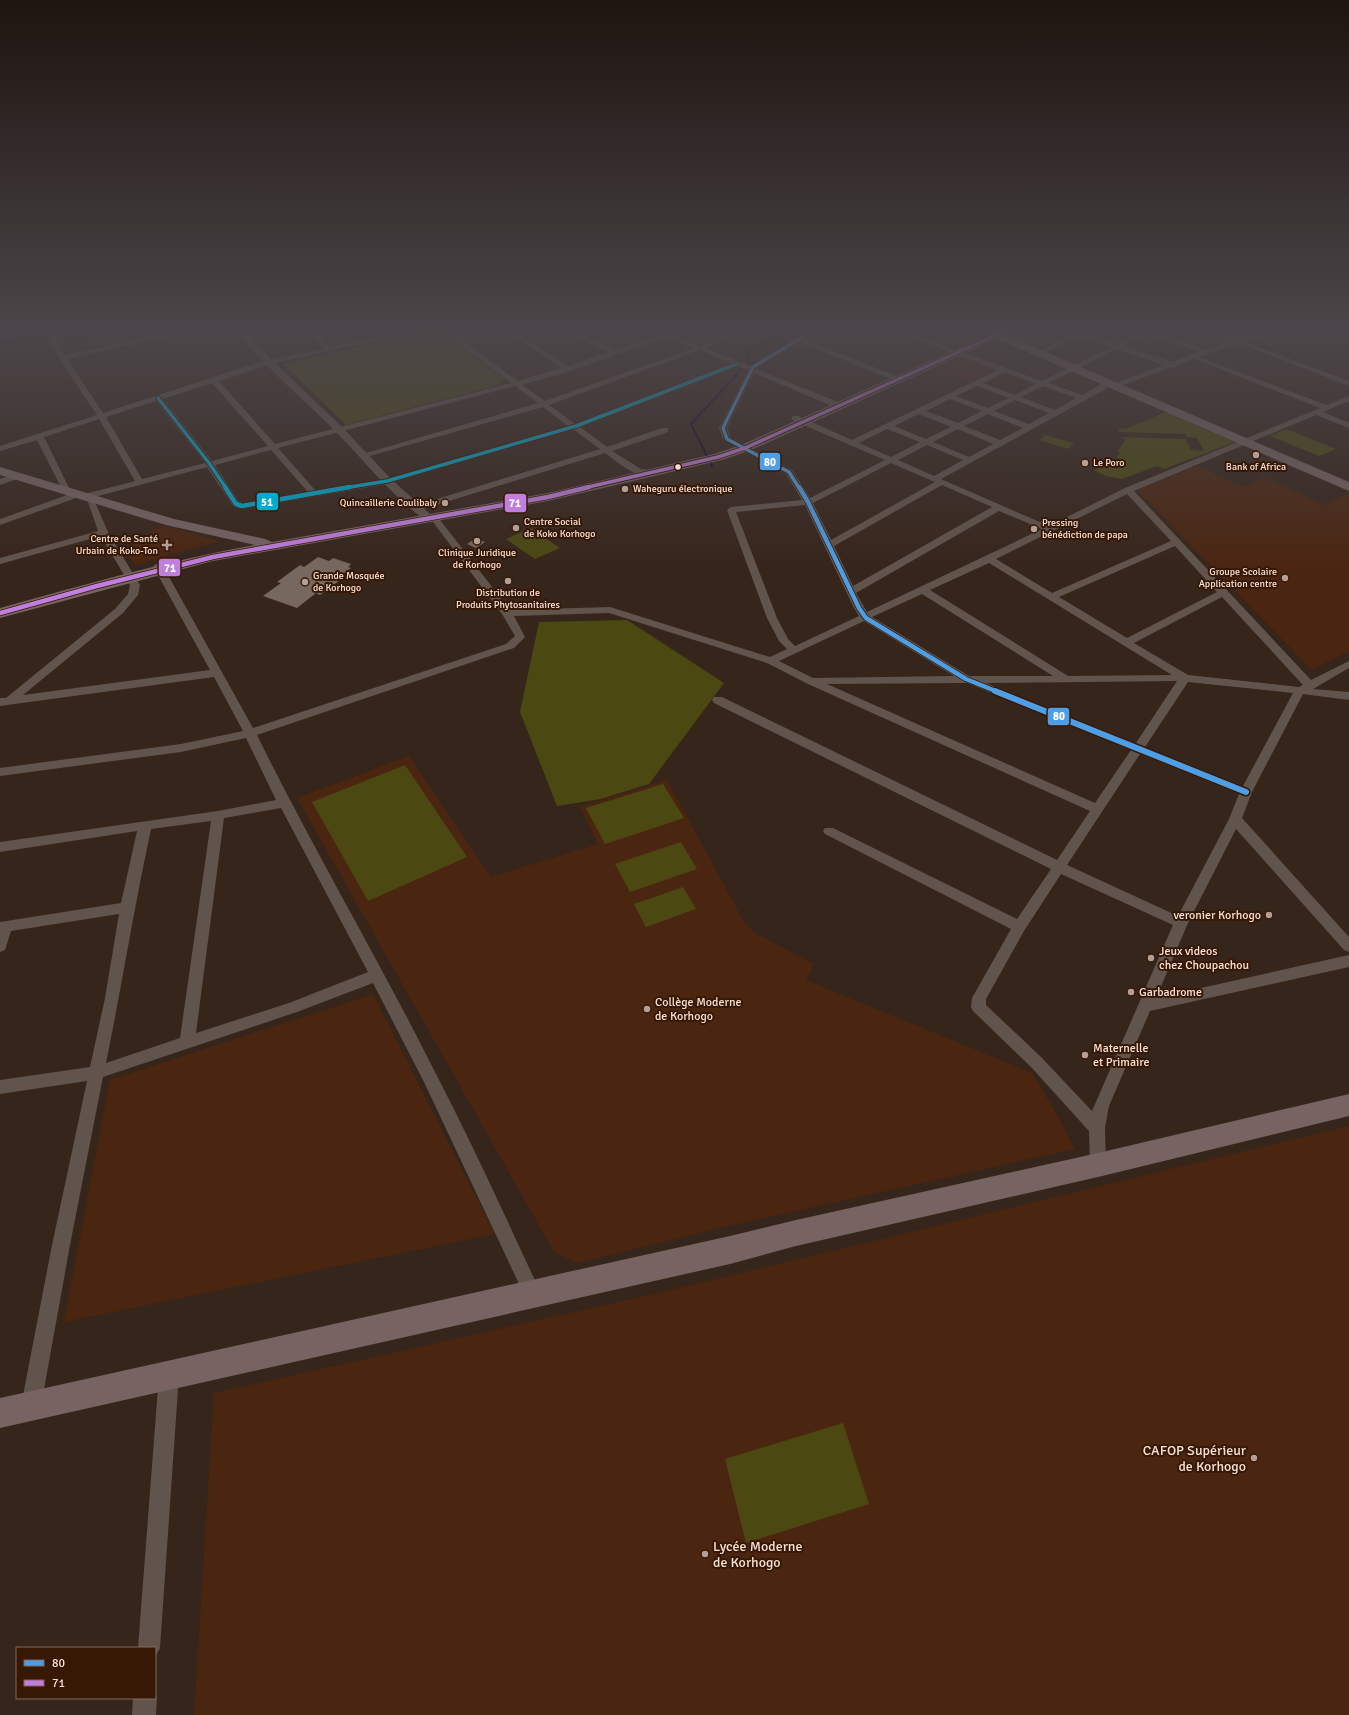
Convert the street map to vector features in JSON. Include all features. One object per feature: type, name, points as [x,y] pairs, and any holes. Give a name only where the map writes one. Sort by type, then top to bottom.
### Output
[{"type":"main road","points":[[0,608],[159,568],[268,544],[425,514],[548,496],[642,472],[709,458],[825,409]]},
{"type":"main road","points":[[1168,409],[1349,487]]},
{"type":"main road","points":[[0,471],[79,496],[171,522],[268,544]]},
{"type":"main road","points":[[0,613],[130,575]]},
{"type":"main road","points":[[0,1413],[533,1295],[1027,1180],[1098,1166],[1349,1105]]},
{"type":"street","points":[[96,409],[139,481]]},
{"type":"street","points":[[0,449],[123,409]]},
{"type":"street","points":[[167,409],[209,463],[236,504],[242,506],[388,481],[576,426],[620,409]]},
{"type":"street","points":[[239,409],[314,494]]},
{"type":"street","points":[[0,772],[181,748],[250,733],[510,646],[520,637],[507,613],[425,514],[388,481],[318,409]]},
{"type":"street","points":[[0,522],[79,496],[418,409]]},
{"type":"street","points":[[363,455],[526,409]]},
{"type":"street","points":[[551,409],[576,426],[606,450],[642,472]]},
{"type":"street","points":[[732,409],[723,428],[727,440],[789,472],[808,502],[828,545],[866,618],[966,679],[1246,792]]},
{"type":"street","points":[[852,443],[924,409]]},
{"type":"street","points":[[981,409],[1028,428]]},
{"type":"street","points":[[794,650],[784,641],[772,618],[731,510],[808,502],[994,409]]},
{"type":"street","points":[[1044,409],[1055,413]]},
{"type":"street","points":[[828,545],[939,481],[999,443],[1062,409]]},
{"type":"street","points":[[771,661],[866,618],[1128,490],[1325,409]]},
{"type":"street","points":[[920,411],[999,443]]},
{"type":"street","points":[[1316,412],[1349,426]]},
{"type":"street","points":[[800,420],[1049,529]]},
{"type":"street","points":[[887,426],[970,460]]},
{"type":"street","points":[[425,514],[665,430]]},
{"type":"street","points":[[5,701],[125,605],[133,595],[136,585],[103,532],[39,436]]},
{"type":"street","points":[[0,482],[17,476]]},
{"type":"street","points":[[1128,490],[1223,593],[1305,688]]},
{"type":"street","points":[[852,591],[999,507]]},
{"type":"street","points":[[0,561],[103,532]]},
{"type":"street","points":[[1051,597],[1176,542]]},
{"type":"street","points":[[989,559],[1185,678]]},
{"type":"street","points":[[159,568],[250,733],[284,803],[378,975],[430,1077],[533,1295]]},
{"type":"street","points":[[923,590],[1066,679]]},
{"type":"street","points":[[1126,643],[1223,593]]},
{"type":"street","points":[[507,613],[610,610],[771,661],[812,682],[1096,809]]},
{"type":"street","points":[[1098,1166],[1098,1128],[1101,1106],[1146,1006],[1180,923],[1235,819],[1246,792],[1305,688],[1349,664]]},
{"type":"street","points":[[5,701],[216,673]]},
{"type":"street","points":[[1098,1128],[1036,1062],[978,1007],[978,998],[1019,927],[1096,809],[1139,748],[1185,678]]},
{"type":"street","points":[[812,682],[966,679],[1185,678],[1305,688],[1349,696]]},
{"type":"street","points":[[718,700],[1059,867],[1180,923]]},
{"type":"street","points":[[0,847],[218,815],[284,803]]},
{"type":"street","points":[[187,1043],[218,815]]},
{"type":"street","points":[[1235,819],[1349,946]]},
{"type":"street","points":[[31,1406],[112,998],[127,907],[145,826]]},
{"type":"street","points":[[829,831],[1019,927]]},
{"type":"street","points":[[0,946],[3,927],[127,907]]},
{"type":"street","points":[[1146,1006],[1349,961]]},
{"type":"street","points":[[0,1087],[96,1073],[292,1008],[378,975]]},
{"type":"street","points":[[148,1647],[169,1375]]},
{"type":"street","points":[[144,1715],[145,1699]]},
{"type":"shaded area","points":[[330,409],[407,409],[346,425]]},
{"type":"shaded area","points":[[1166,412],[1235,442],[1164,469],[1157,466],[1122,479],[1106,476],[1094,470],[1115,461],[1120,453],[1117,452],[1126,439],[1119,437],[1185,439],[1191,450],[1204,451],[1197,438],[1187,437],[1185,434],[1119,432],[1118,429],[1127,428]]},
{"type":"shaded area","points":[[1286,429],[1336,449],[1319,456],[1270,436]]},
{"type":"shaded area","points":[[1045,435],[1074,443],[1068,449],[1039,440]]},
{"type":"shaded area","name":"Groupe Scolaire Application centre","points":[[1197,466],[1242,487],[1265,477],[1324,505],[1349,493],[1349,651],[1312,670],[1137,490]]},
{"type":"shaded area","name":"Centre de Santé Urbain de Koko-Ton","points":[[161,525],[220,541],[135,565],[123,550]]},
{"type":"shaded area","points":[[531,528],[560,548],[535,559],[506,539]]},
{"type":"shaded area","points":[[627,620],[724,683],[649,784],[601,799],[557,806],[520,712],[539,622]]},
{"type":"shaded area","name":"Collège Moderne de Korhogo","points":[[409,756],[491,877],[598,844],[580,807],[667,780],[744,922],[755,933],[814,964],[806,980],[1032,1073],[1075,1149],[724,1227],[577,1263],[554,1252],[297,798]]},
{"type":"shaded area","points":[[405,765],[467,857],[368,901],[312,802]]},
{"type":"shaded area","points":[[663,784],[684,818],[605,844],[586,808]]},
{"type":"shaded area","points":[[681,842],[697,869],[630,892],[615,864]]},
{"type":"shaded area","points":[[683,887],[696,909],[646,927],[634,904]]},
{"type":"shaded area","points":[[373,994],[495,1234],[64,1322],[110,1080]]},
{"type":"shaded area","name":"Lycée Moderne de Korhogo","points":[[1349,1126],[1349,1715],[194,1715],[214,1393],[654,1294]]},
{"type":"shaded area","points":[[843,1423],[869,1504],[746,1543],[725,1459]]},
{"type":"building","name":"Clinique Juridique de Korhogo","points":[[476,538],[485,542],[476,548],[467,544]]},
{"type":"building","name":"Grande Mosquée de Korhogo","points":[[318,557],[329,561],[333,558],[351,564],[348,567],[351,568],[340,576],[344,577],[320,595],[316,593],[297,608],[263,596],[281,583],[277,582],[300,565],[304,567]]},
{"type":"waterway","points":[[705,409],[691,424],[712,466]]},
{"type":"transit line","name":"51","points":[[167,409],[209,463],[236,504],[242,506],[387,481],[576,426],[620,409]]},
{"type":"transit line","name":"80","points":[[732,409],[723,428],[727,439],[789,472],[808,502],[859,608],[866,618],[966,679],[1246,792]]},
{"type":"transit line","name":"71","points":[[0,613],[97,586],[213,557],[548,497],[718,457],[745,448],[833,409]]},
{"type":"place","name":"Bank of Africa","points":[[1256,455]]},
{"type":"place","name":"Le Poro","points":[[1085,463]]},
{"type":"place","name":"Waheguru électronique","points":[[625,489]]},
{"type":"place","name":"Quincaillerie Coulibaly","points":[[445,503]]},
{"type":"place","name":"Centre Social de Koko Korhogo","points":[[516,528]]},
{"type":"place","name":"Pressing bénédiction de papa","points":[[1034,529]]},
{"type":"place","name":"Clinique Juridique de Korhogo","points":[[477,541]]},
{"type":"place","name":"Centre de Santé Urbain de Koko-Ton","points":[[167,545]]},
{"type":"place","name":"Groupe Scolaire Application centre","points":[[1285,578]]},
{"type":"place","name":"Distribution de Produits Phytosanitaires","points":[[508,581]]},
{"type":"place","name":"Grande Mosquée de Korhogo","points":[[305,582]]},
{"type":"place","name":"veronier Korhogo","points":[[1269,915]]},
{"type":"place","name":"Jeux videos chez Choupachou","points":[[1151,958]]},
{"type":"place","name":"Garbadrome","points":[[1131,992]]},
{"type":"place","name":"Collège Moderne de Korhogo","points":[[647,1009]]},
{"type":"place","name":"Maternelle et Primaire","points":[[1085,1055]]},
{"type":"place","name":"CAFOP Supérieur de Korhogo","points":[[1254,1458]]},
{"type":"place","name":"Lycée Moderne de Korhogo","points":[[705,1554]]}]
